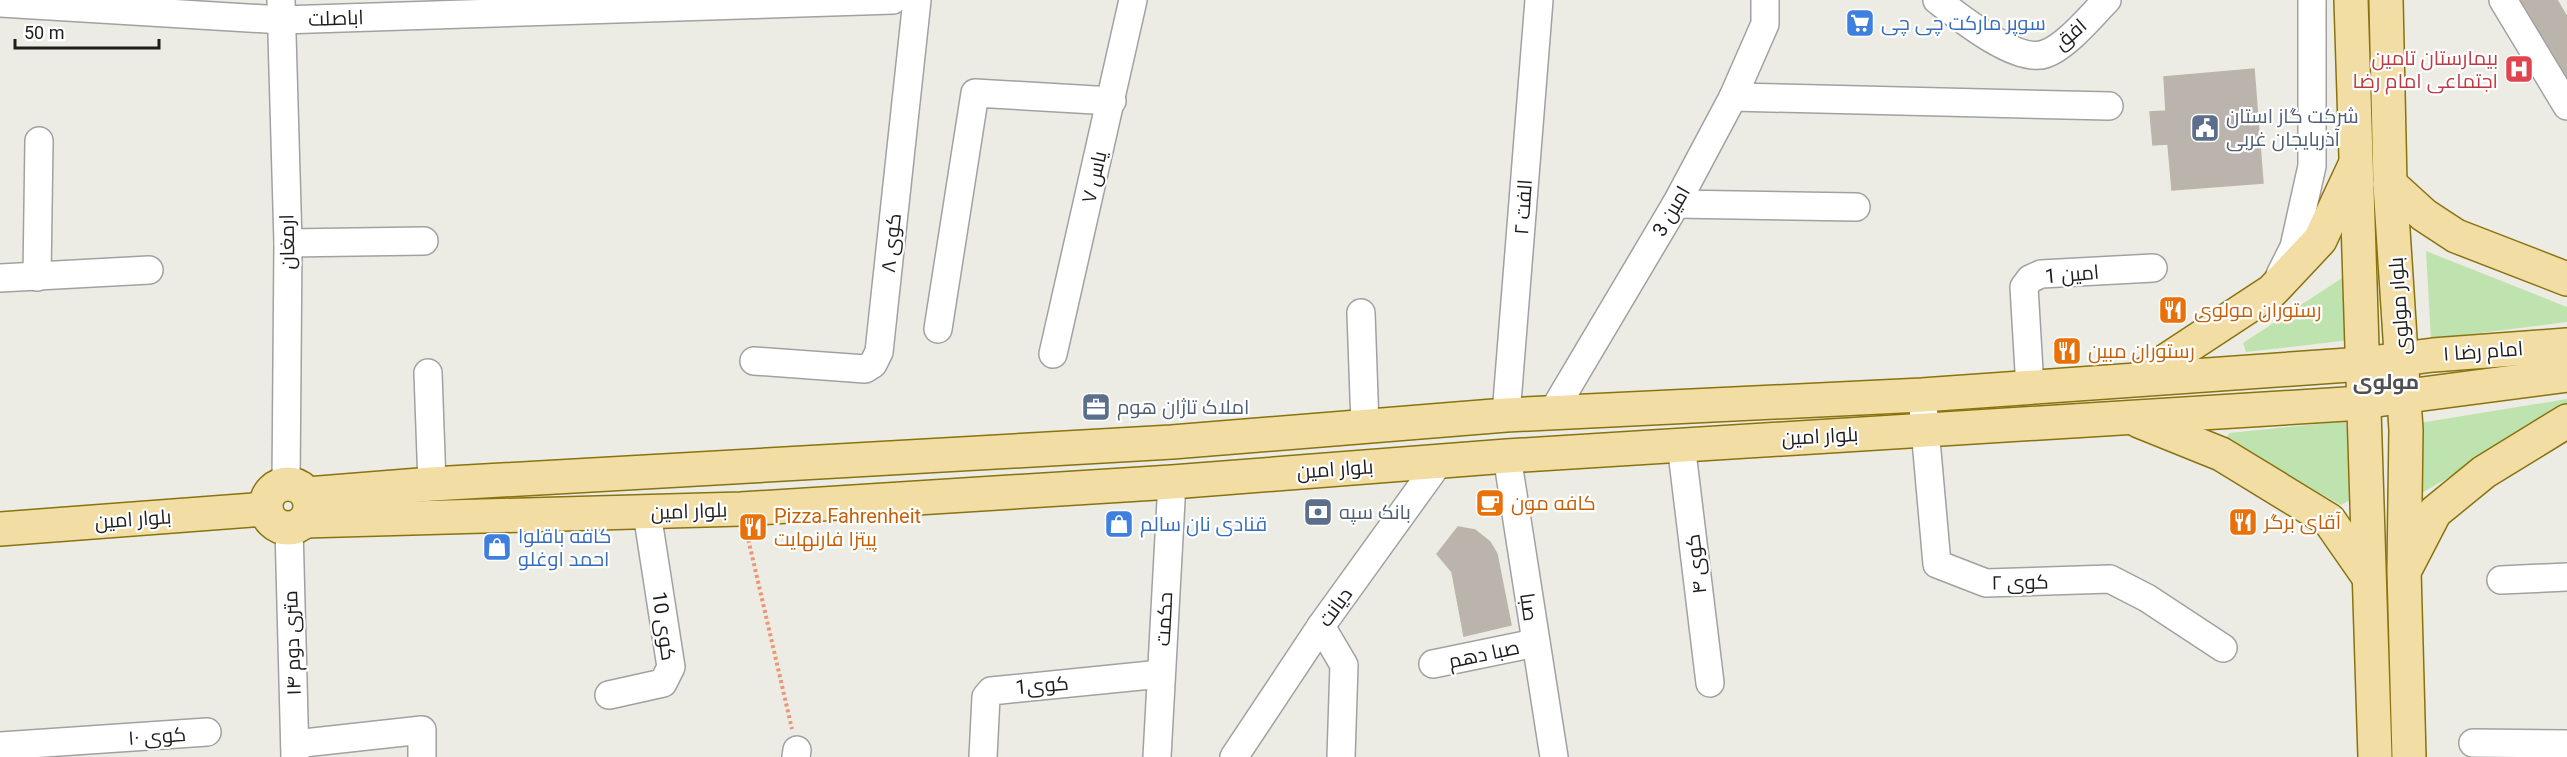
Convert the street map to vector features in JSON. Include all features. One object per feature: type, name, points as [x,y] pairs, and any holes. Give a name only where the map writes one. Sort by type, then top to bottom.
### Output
[{"type":"main road","name":"بلوار مولوی","points":[[2351,0],[2375,757]]},
{"type":"main road","name":"بلوار مولوی","points":[[2386,0],[2390,184],[2404,397],[2404,570],[2409,757]]},
{"type":"main road","points":[[2136,381],[2271,291],[2320,240],[2356,162]]},
{"type":"main road","points":[[2390,184],[2424,215],[2456,236],[2567,279]]},
{"type":"main road","name":"امام رضا ۱","points":[[2363,364],[2402,358],[2567,345]]},
{"type":"main road","name":"بلوار امین","points":[[0,529],[291,507],[432,484],[1172,442],[1365,424],[1552,412],[1922,395],[2363,364]]},
{"type":"main road","name":"امام رضا ۱","points":[[2364,402],[2567,375]]},
{"type":"main road","name":"بلوار امین","points":[[291,507],[647,513],[741,510],[1172,482],[1681,444],[2364,402]]},
{"type":"main road","points":[[2128,417],[2221,454],[2329,520],[2368,576]]},
{"type":"main road","points":[[2404,570],[2435,513],[2484,472],[2567,421]]},
{"type":"main road","points":[[1172,442],[1172,482]]},
{"type":"street","name":"اباصلت","points":[[0,3],[282,10],[893,0]]},
{"type":"street","name":"کوی ۸","points":[[754,361],[865,369],[873,363],[879,352],[917,0]]},
{"type":"street","name":"یاس ۷","points":[[1053,354],[1133,0]]},
{"type":"street","name":"الفت ۲","points":[[1506,415],[1539,0]]},
{"type":"street","name":"امین 3","points":[[1552,412],[1676,204],[1733,97],[1765,24],[1765,0]]},
{"type":"street","name":"افق","points":[[1937,0],[1980,33],[2029,57],[2045,54],[2065,42],[2107,0]]},
{"type":"street","points":[[2271,291],[2294,247],[2312,166],[2314,35],[2312,0]]},
{"type":"street","points":[[2503,0],[2567,106]]},
{"type":"street","name":"ارمغان","points":[[282,10],[291,507]]},
{"type":"street","points":[[2314,35],[2352,69]]},
{"type":"street","points":[[938,329],[975,93],[1112,101]]},
{"type":"street","points":[[1733,97],[2109,106]]},
{"type":"street","points":[[36,277],[39,141]]},
{"type":"street","points":[[1676,204],[1856,207]]},
{"type":"street","points":[[288,243],[424,241]]},
{"type":"street","name":"امین 1","points":[[2030,388],[2024,287],[2030,279],[2041,274],[2153,268]]},
{"type":"street","points":[[0,278],[150,270]]},
{"type":"street","points":[[1361,313],[1365,424]]},
{"type":"street","points":[[428,374],[432,484]]},
{"type":"street","points":[[1922,395],[1925,430]]},
{"type":"street","name":"کوی ۲","points":[[1925,430],[1937,564],[1986,584],[2110,579],[2147,598],[2223,648]]},
{"type":"street","name":"کوی ۴","points":[[1681,444],[1710,683]]},
{"type":"street","name":"صبا","points":[[1507,456],[1554,757]]},
{"type":"street","name":"دیانت","points":[[1234,757],[1321,626],[1440,461]]},
{"type":"street","name":"حکمت","points":[[1157,757],[1172,482]]},
{"type":"street","name":"۱۴ متری دوم","points":[[291,507],[295,750]]},
{"type":"street","name":"کوی 10","points":[[609,695],[663,683],[671,667],[647,513]]},
{"type":"street","points":[[2500,580],[2567,577]]},
{"type":"street","points":[[1321,626],[1344,665],[1341,757]]},
{"type":"street","name":"صبا دهم","points":[[1433,664],[1535,643]]},
{"type":"street","name":"کوی1","points":[[983,757],[986,697],[991,691],[1161,674]]},
{"type":"street","points":[[295,750],[422,730],[422,757]]},
{"type":"street","name":"کوی ۱۰","points":[[0,746],[62,750],[207,732]]},
{"type":"street","points":[[2474,743],[2567,744]]},
{"type":"path","points":[[741,510],[796,754]]},
{"type":"green space","points":[[2426,251],[2567,307],[2567,322],[2431,339]]},
{"type":"green space","points":[[2342,278],[2350,340],[2246,352],[2243,343]]},
{"type":"green space","points":[[2567,399],[2567,408],[2422,493],[2420,423]]},
{"type":"green space","points":[[2346,421],[2352,499],[2341,505],[2225,440],[2229,433]]},
{"type":"building","points":[[2521,0],[2557,0],[2567,17],[2567,76]]},
{"type":"building","name":"شرکت گاز استان آذربایجان غربی","points":[[2254,69],[2263,183],[2172,190],[2168,144],[2153,145],[2150,112],[2166,111],[2164,77]]},
{"type":"building","points":[[1458,527],[1475,530],[1490,542],[1497,554],[1511,625],[1464,636],[1452,572],[1437,554]]},
{"type":"place","name":"سوپر مارکت چی چی","points":[[1860,23]]},
{"type":"place","name":"بیمارستان تامین اجتماعی امام رضا","points":[[2519,69]]},
{"type":"place","name":"شرکت گاز استان آذربایجان غربی","points":[[2205,128]]},
{"type":"place","name":"رستوران مولوی","points":[[2173,310]]},
{"type":"place","name":"رستوران مبین","points":[[2067,351]]},
{"type":"place","name":"املاک تاژان هوم","points":[[1096,407]]},
{"type":"place","name":"کافه مون","points":[[1490,503]]},
{"type":"place","name":"بانک سپه","points":[[1318,512]]},
{"type":"place","name":"آقاى برگر","points":[[2243,522]]},
{"type":"place","name":"قنادی نان سالم","points":[[1119,524]]},
{"type":"place","name":"Pizza Fahrenheit پیتزا فارنهایت","points":[[753,527]]},
{"type":"place","name":"کافه باقلوا احمد اوغلو","points":[[497,547]]},
{"type":"district","name":"مولوی","points":[[2386,382]]}]
